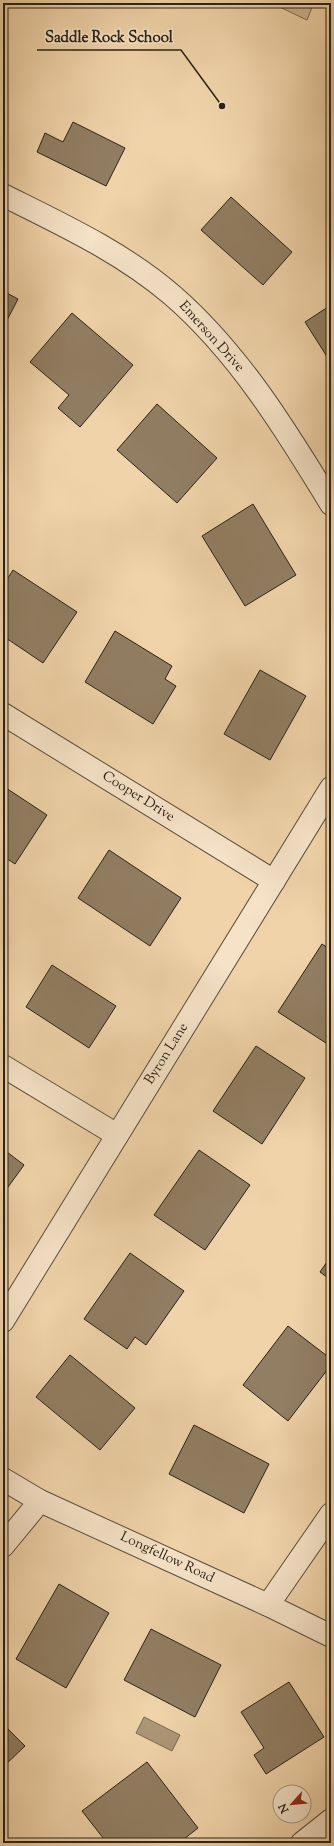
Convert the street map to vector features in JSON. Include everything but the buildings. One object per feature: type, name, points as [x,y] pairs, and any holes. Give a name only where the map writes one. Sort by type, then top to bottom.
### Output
[{"type":"street","name":"Emerson Drive","points":[[3,195],[75,231],[129,262],[172,295],[206,328],[238,366],[277,420],[331,504]]},
{"type":"street","name":"Cooper Drive","points":[[3,714],[274,881]]},
{"type":"street","name":"Byron Lane","points":[[3,1321],[331,788]]},
{"type":"street","points":[[3,1066],[117,1135]]},
{"type":"street","name":"Longfellow Road","points":[[3,1479],[40,1501],[268,1605],[331,1636]]},
{"type":"street","points":[[3,1546],[40,1501]]},
{"type":"street","points":[[268,1605],[331,1514]]},
{"type":"street","points":[[302,1843],[331,1820]]},
{"type":"shaded area","points":[[271,3],[322,3],[313,5],[307,20]]},
{"type":"shaded area","points":[[144,1717],[180,1735],[172,1751],[136,1733]]},
{"type":"place","name":"Saddle Rock School","points":[[222,106]]}]
